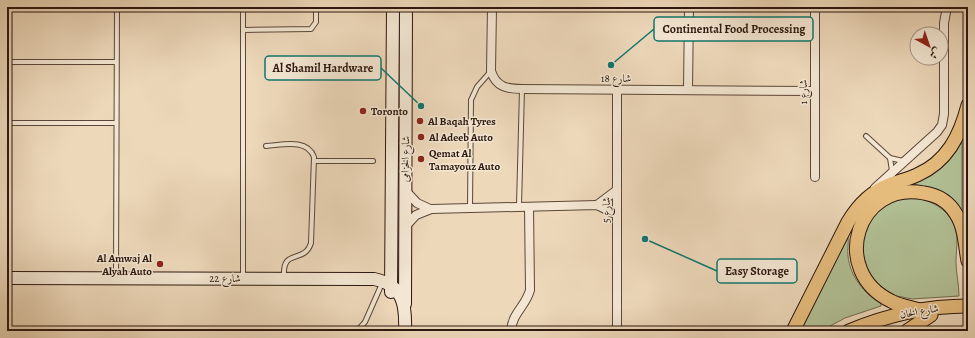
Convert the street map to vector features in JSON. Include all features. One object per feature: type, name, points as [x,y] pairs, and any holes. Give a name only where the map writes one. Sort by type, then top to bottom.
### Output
[{"type":"main road","points":[[794,331],[850,219],[869,196],[883,187],[917,176],[938,162],[950,149],[959,134],[968,105]]},
{"type":"main road","points":[[908,331],[926,312],[896,304],[883,297],[871,287],[859,268],[856,253],[856,239],[864,218],[874,207],[887,197],[906,192],[926,193],[941,199],[952,208],[960,220],[968,261]]},
{"type":"main road","name":"شارع الخان","points":[[849,331],[881,319],[926,312],[966,309]]},
{"type":"main road","name":"شارع الخان","points":[[867,331],[926,312]]},
{"type":"street","name":"شارع الخزامى","points":[[388,289],[394,7]]},
{"type":"street","points":[[491,71],[492,7]]},
{"type":"street","points":[[688,90],[689,7]]},
{"type":"street","name":"شارع 1","points":[[815,7],[815,177]]},
{"type":"street","points":[[869,196],[903,161],[937,132],[943,119],[944,23],[947,7]]},
{"type":"street","name":"شارع الخزامى","points":[[405,311],[404,228],[408,9]]},
{"type":"street","name":"شارع 18","points":[[491,71],[498,83],[504,87],[522,89],[814,91]]},
{"type":"street","name":"شارع 5","points":[[617,89],[618,331]]},
{"type":"street","points":[[405,190],[417,203],[431,209]]},
{"type":"street","points":[[597,204],[617,190]]},
{"type":"street","points":[[404,228],[416,215],[431,209],[597,204],[617,215]]},
{"type":"street","points":[[511,331],[514,316],[525,302],[530,290],[529,207]]},
{"type":"street","name":"شارع 22","points":[[7,278],[374,279],[388,289]]},
{"type":"street","name":"شارع 22","points":[[7,283],[388,289]]},
{"type":"street","points":[[388,289],[401,297],[405,311],[405,331]]},
{"type":"street","points":[[388,289],[399,306],[400,331]]},
{"type":"lane","points":[[116,278],[117,7]]},
{"type":"lane","points":[[243,7],[244,278]]},
{"type":"lane","points":[[243,30],[311,28],[316,22],[316,7]]},
{"type":"lane","points":[[7,62],[116,62]]},
{"type":"lane","points":[[470,207],[471,100],[476,87],[491,71]]},
{"type":"lane","points":[[519,206],[522,89]]},
{"type":"lane","points":[[7,123],[116,123]]},
{"type":"lane","points":[[866,136],[890,158],[903,161]]},
{"type":"lane","points":[[266,146],[306,146],[313,153],[315,161],[311,243],[306,252],[286,262],[283,267],[284,278]]},
{"type":"lane","points":[[890,158],[892,172]]},
{"type":"lane","points":[[315,161],[373,161]]},
{"type":"lane","points":[[357,331],[388,289]]},
{"type":"green space","points":[[961,143],[962,212],[936,190],[913,184],[938,170],[951,158]]},
{"type":"green space","points":[[919,198],[934,204],[946,212],[954,224],[957,240],[956,266],[959,296],[912,299],[892,295],[871,279],[861,255],[865,229],[876,213],[886,205],[899,199]]},
{"type":"green space","points":[[848,237],[848,256],[852,271],[859,284],[869,295],[881,303],[881,306],[845,318],[821,331],[800,331],[846,238]]},
{"type":"place","name":"Continental Food Processing","points":[[611,65]]},
{"type":"place","name":"Al Shamil Hardware","points":[[421,106]]},
{"type":"place","name":"Toronto","points":[[363,111]]},
{"type":"place","name":"Al Baqah Tyres","points":[[420,121]]},
{"type":"place","name":"Al Adeeb Auto","points":[[421,137]]},
{"type":"place","name":"Qemat Al Tamayouz Auto","points":[[421,159]]},
{"type":"place","name":"Easy Storage","points":[[645,239]]},
{"type":"place","name":"Al Amwaj Al Alyah Auto","points":[[160,264]]}]
